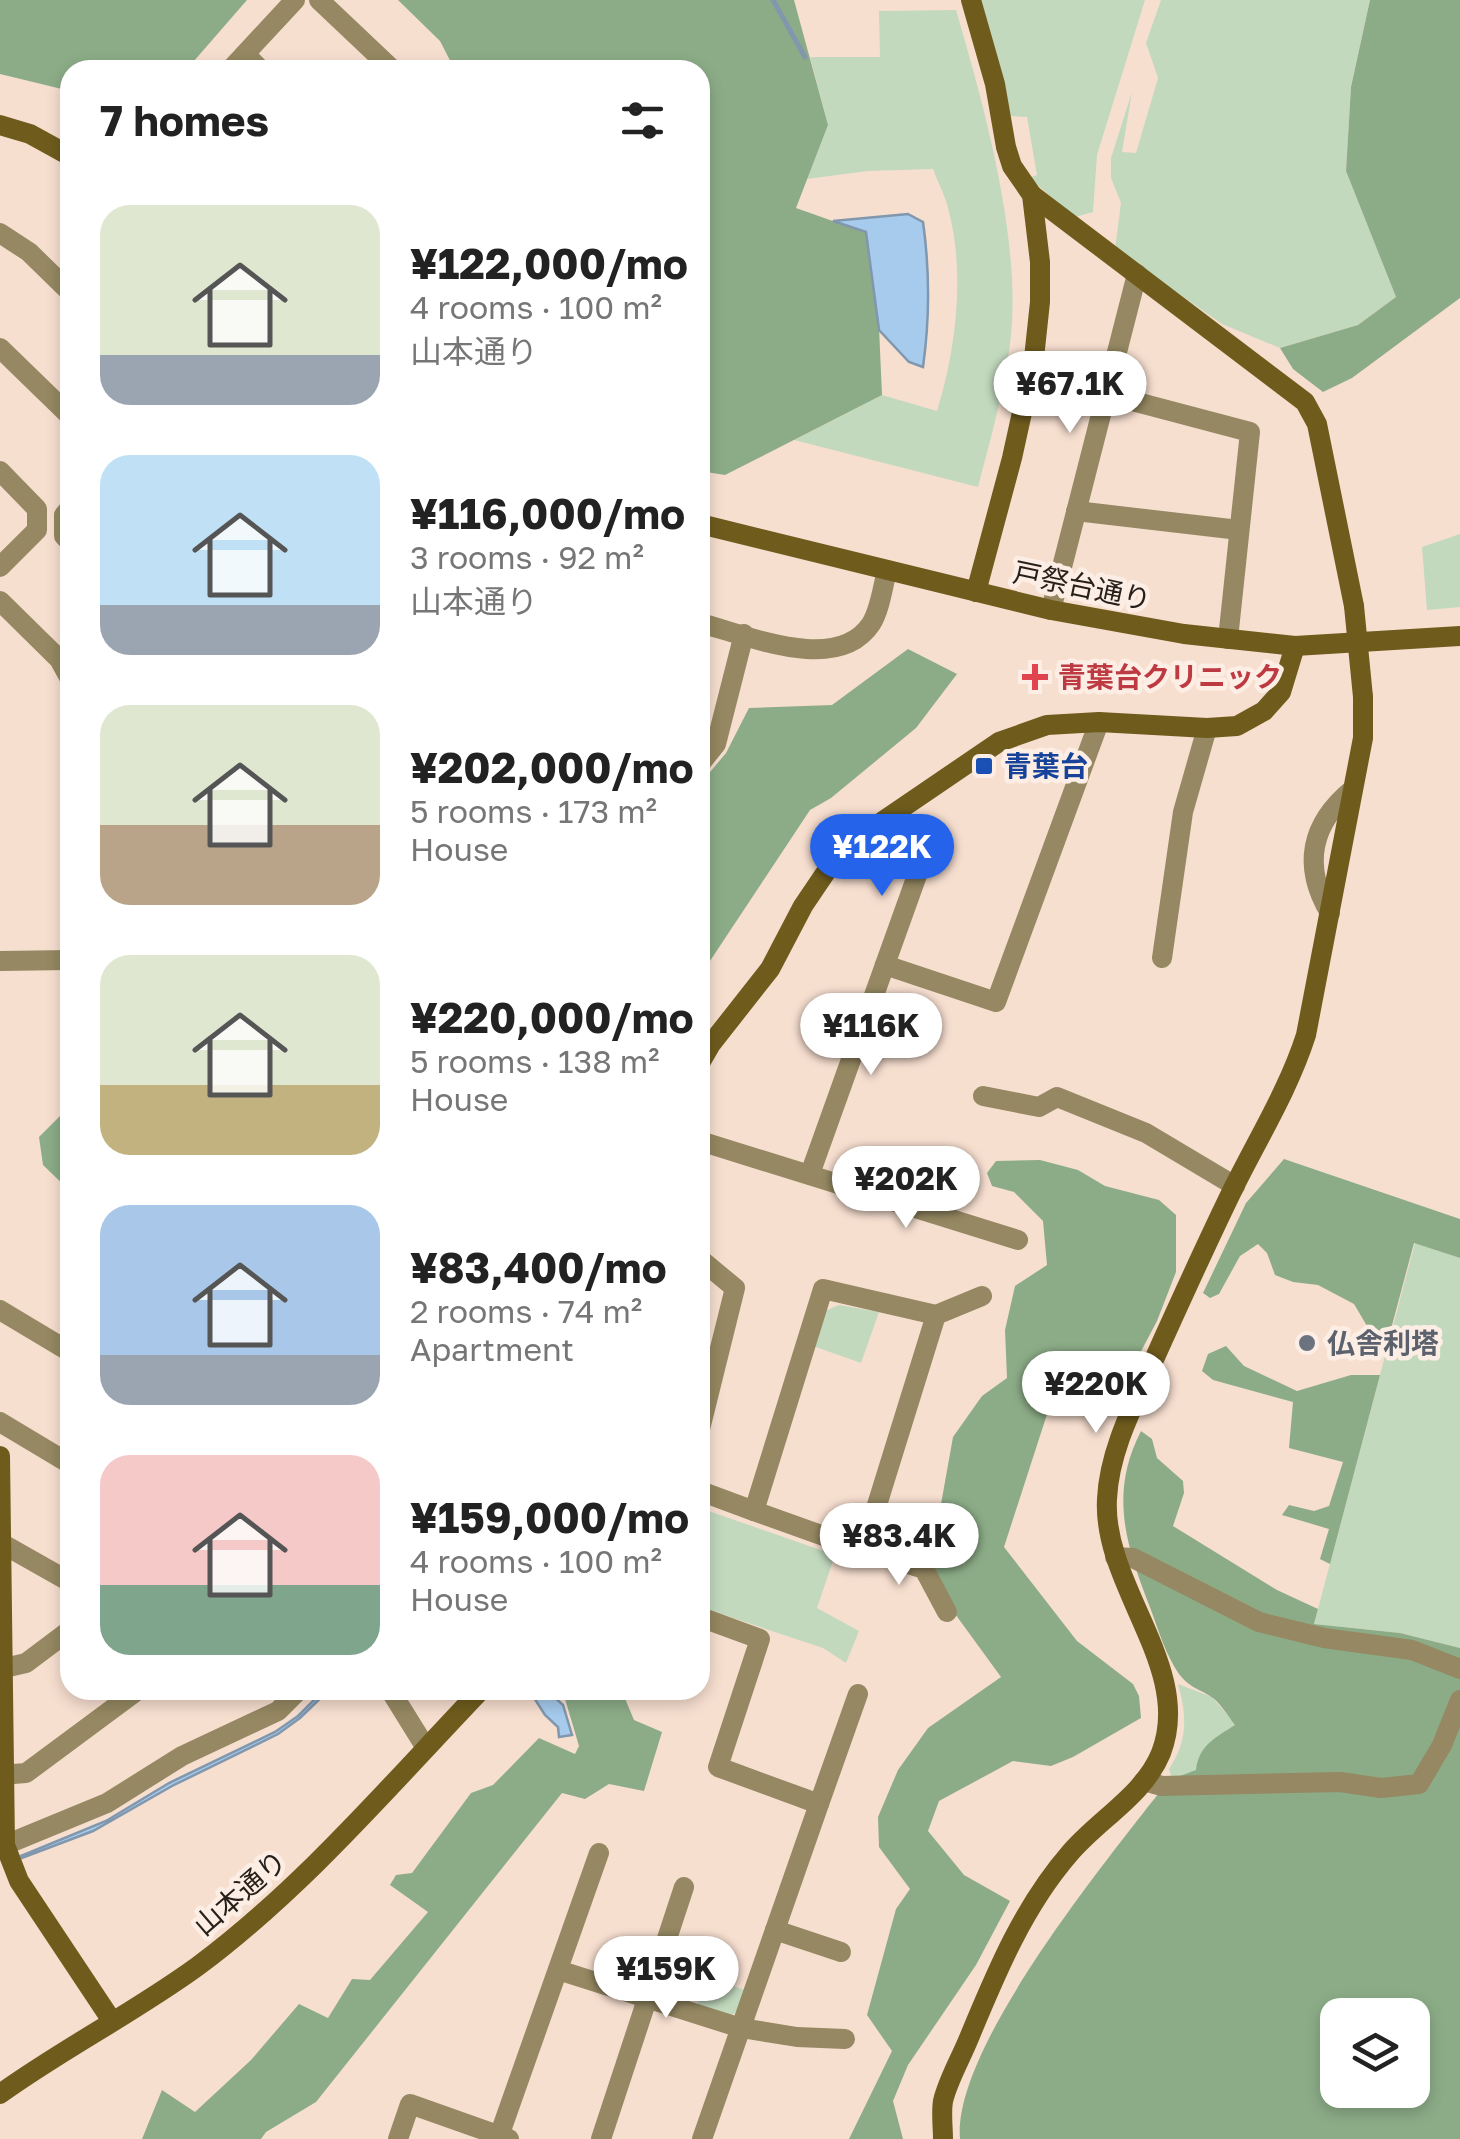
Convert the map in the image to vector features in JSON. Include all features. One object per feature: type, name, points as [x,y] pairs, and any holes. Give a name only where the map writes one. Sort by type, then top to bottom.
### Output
[{"type":"street","points":[[239,60],[295,0]]},
{"type":"street","points":[[319,0],[382,60]]},
{"type":"street","points":[[942,2139],[943,2102],[1002,1959],[1035,1900],[1071,1852],[1144,1782],[1161,1753],[1169,1718],[1165,1682],[1114,1557],[1107,1500],[1111,1468],[1142,1387],[1235,1186],[1293,1074],[1306,1035],[1363,738],[1364,697],[1350,574],[1317,424],[1305,402],[1032,195],[1012,166],[1006,147],[995,84],[971,0]]},
{"type":"street","points":[[245,54],[251,60]]},
{"type":"street","points":[[0,125],[60,150]]},
{"type":"street","points":[[976,592],[1012,458],[1038,331],[1040,262],[1032,195]]},
{"type":"street","points":[[0,233],[30,252],[60,282]]},
{"type":"street","points":[[1050,610],[1137,274]]},
{"type":"street","points":[[0,348],[60,406]]},
{"type":"street","points":[[1106,394],[1250,432],[1228,640]]},
{"type":"street","points":[[0,472],[37,509],[36,530],[0,568]]},
{"type":"street","points":[[1076,510],[1239,530]]},
{"type":"street","points":[[37,520],[60,524]]},
{"type":"street","name":"戸祭台通り","points":[[710,526],[1050,610],[1132,626],[1296,646],[1460,636]]},
{"type":"street","points":[[710,626],[810,651],[842,648],[871,624],[888,570]]},
{"type":"street","points":[[0,601],[60,659]]},
{"type":"street","points":[[710,752],[716,744],[744,634]]},
{"type":"street","points":[[710,1046],[770,969],[803,906],[828,869],[883,821],[1000,742],[1047,726],[1099,722],[1237,726],[1273,702],[1286,682],[1296,646]]},
{"type":"street","points":[[885,965],[996,1002],[1099,722]]},
{"type":"street","points":[[1162,958],[1183,812],[1207,728]]},
{"type":"street","points":[[810,1174],[920,867],[859,842]]},
{"type":"street","points":[[0,961],[60,960]]},
{"type":"street","points":[[983,1096],[1039,1107],[1057,1098],[1146,1133],[1235,1186]]},
{"type":"street","points":[[710,1144],[1018,1240]]},
{"type":"street","points":[[710,1267],[735,1288],[710,1389]]},
{"type":"street","points":[[754,1511],[823,1289],[936,1315],[982,1296]]},
{"type":"street","points":[[0,1310],[60,1346]]},
{"type":"street","points":[[863,1550],[936,1315]]},
{"type":"street","points":[[0,1422],[60,1458]]},
{"type":"street","points":[[0,1456],[1,1775],[5,1845],[20,1881],[112,2021]]},
{"type":"street","points":[[710,1494],[924,1570],[947,1612]]},
{"type":"street","points":[[1,1543],[60,1576]]},
{"type":"street","points":[[1114,1557],[1133,1558],[1258,1622],[1324,1638],[1412,1650],[1460,1668]]},
{"type":"street","points":[[710,1621],[760,1639],[718,1766],[820,1804]]},
{"type":"street","points":[[1,1669],[26,1663],[60,1638]]},
{"type":"street","points":[[702,2139],[858,1694]]},
{"type":"street","points":[[1,1775],[26,1773],[125,1700]]},
{"type":"street","points":[[5,1845],[107,1803],[182,1756],[278,1711],[289,1700]]},
{"type":"street","points":[[396,1700],[426,1748]]},
{"type":"street","name":"山本通り","points":[[0,2094],[196,1967],[276,1902],[362,1819],[472,1700]]},
{"type":"street","points":[[1144,1782],[1162,1786],[1340,1782],[1381,1788],[1418,1784],[1442,1745],[1460,1700]]},
{"type":"street","points":[[398,2139],[410,2104],[502,2138],[599,1853]]},
{"type":"street","points":[[600,2139],[684,1886]]},
{"type":"street","points":[[776,1930],[841,1952]]},
{"type":"street","points":[[558,1970],[740,2028],[845,2039]]},
{"type":"green space","points":[[0,0],[247,0],[195,60],[60,60],[60,89],[0,74]]},
{"type":"green space","points":[[398,0],[794,0],[828,125],[796,208],[875,236],[882,395],[725,475],[710,473],[710,60],[450,60],[440,41]]},
{"type":"green space","points":[[978,0],[1145,0],[1097,155],[1093,212],[1075,217],[1029,178],[1037,175],[1027,117],[1009,116]]},
{"type":"green space","points":[[1161,0],[1370,0],[1351,87],[1346,171],[1396,297],[1358,325],[1280,348],[1222,324],[1115,249],[1121,203],[1111,178],[1111,158],[1132,92],[1122,152],[1136,153],[1158,78],[1146,43]]},
{"type":"green space","points":[[1370,0],[1460,0],[1460,298],[1352,378],[1323,392],[1293,369],[1280,348],[1358,325],[1396,297],[1346,171],[1351,87]]},
{"type":"green space","points":[[956,10],[998,175],[1013,305],[1007,362],[978,487],[794,440],[882,395],[937,411],[956,312],[957,261],[946,201],[933,169],[868,171],[807,179],[828,125],[810,57],[880,57],[879,11]]},
{"type":"green space","points":[[1460,534],[1460,607],[1427,610],[1422,547]]},
{"type":"green space","points":[[908,649],[957,674],[916,728],[831,798],[810,810],[710,961],[710,772],[726,753],[749,708],[832,705]]},
{"type":"green space","points":[[60,1116],[60,1181],[43,1165],[39,1137]]},
{"type":"green space","points":[[1284,1159],[1460,1219],[1460,1258],[1414,1243],[1387,1344],[1367,1326],[1354,1304],[1318,1285],[1275,1275],[1267,1253],[1258,1244],[1240,1256],[1219,1294],[1210,1298],[1203,1293],[1246,1203]]},
{"type":"green space","points":[[1040,1160],[1078,1170],[1105,1186],[1159,1200],[1176,1215],[1176,1272],[1157,1321],[1119,1393],[1087,1408],[1050,1405],[1004,1547],[1077,1641],[1133,1684],[1139,1696],[1141,1718],[1073,1757],[1051,1766],[1013,1761],[939,1801],[928,1831],[964,1875],[1010,1901],[976,1965],[908,2065],[893,2101],[903,2139],[849,2139],[892,2051],[867,2015],[896,1909],[910,1889],[879,1847],[878,1817],[898,1770],[928,1728],[1001,1677],[934,1585],[933,1549],[953,1437],[982,1396],[1007,1378],[1005,1330],[1015,1286],[1047,1265],[1043,1221],[1014,1192],[992,1186],[987,1173],[996,1161]]},
{"type":"green space","points":[[1415,1243],[1460,1258],[1460,1648],[1400,1633],[1314,1624]]},
{"type":"green space","points":[[839,1305],[879,1312],[861,1363],[813,1346],[825,1311]]},
{"type":"green space","points":[[1226,1346],[1244,1366],[1297,1391],[1351,1375],[1380,1375],[1330,1564],[1320,1559],[1329,1529],[1282,1515],[1289,1505],[1314,1511],[1329,1506],[1343,1462],[1289,1448],[1293,1402],[1213,1380],[1202,1371],[1208,1354]]},
{"type":"green space","points":[[1141,1431],[1152,1439],[1157,1458],[1183,1481],[1184,1493],[1173,1526],[1277,1590],[1318,1609],[1314,1624],[1400,1633],[1460,1648],[1460,2139],[960,2139],[964,2100],[981,2055],[1040,1953],[1169,1780],[1196,1770],[1204,1748],[1235,1725],[1214,1699],[1179,1674],[1170,1659],[1129,1543],[1123,1499],[1125,1477]]},
{"type":"green space","points":[[710,1511],[835,1555],[817,1608],[859,1631],[846,1663],[823,1648],[710,1610]]},
{"type":"green space","points":[[1178,1684],[1212,1697],[1236,1725],[1197,1770],[1172,1779],[1169,1769],[1180,1748],[1184,1728]]},
{"type":"green space","points":[[565,1700],[626,1700],[634,1720],[662,1732],[644,1791],[609,1784],[585,1799],[562,1793],[316,2102],[266,2132],[261,2139],[142,2139],[162,2090],[195,2112],[251,2060],[299,2004],[328,2018],[352,1979],[370,1980],[428,1912],[390,1885],[396,1875],[412,1873],[471,1793],[493,1785],[539,1738],[575,1754],[579,1746]]},
{"type":"green space","points":[[708,1977],[745,1990],[738,2011],[727,2018],[696,2008]]},
{"type":"water","points":[[908,214],[923,222],[925,241],[928,294],[923,367],[909,362],[879,330],[866,232],[833,221]]},
{"type":"water","points":[[319,1700],[278,1734],[172,1786],[93,1831],[22,1858],[106,1821],[169,1783],[275,1732]]},
{"type":"water","points":[[535,1700],[558,1700],[563,1705],[572,1735],[559,1737],[558,1727]]},
{"type":"waterway","points":[[773,0],[805,57]]},
{"type":"place","name":"青葉台クリニック","points":[[1035,677]]},
{"type":"place","name":"青葉台","points":[[984,766]]},
{"type":"place","name":"仏舎利塔","points":[[1307,1343]]}]
